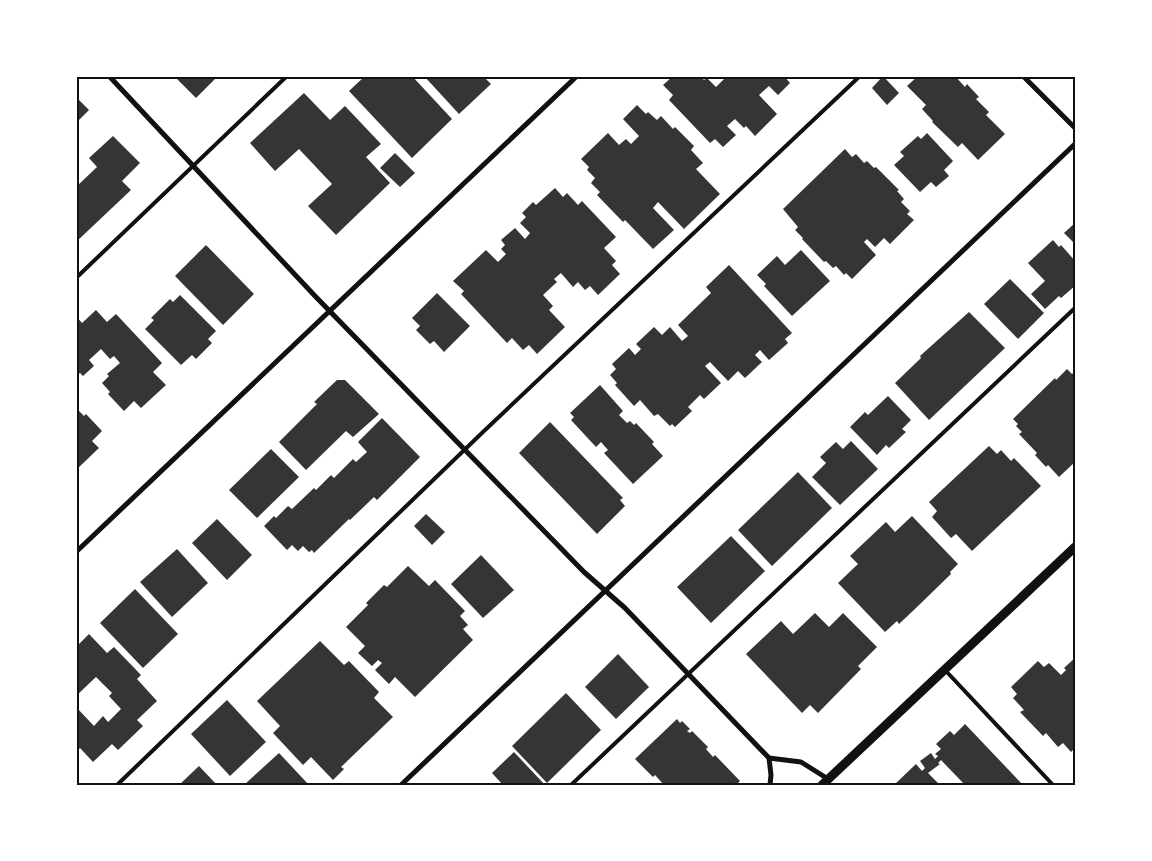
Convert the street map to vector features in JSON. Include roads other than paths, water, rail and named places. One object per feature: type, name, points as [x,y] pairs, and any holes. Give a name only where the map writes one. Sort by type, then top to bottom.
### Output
[{"type":"street","points":[[109,76],[330,311],[584,572],[626,608],[769,758],[770,785]]},
{"type":"street","points":[[76,552],[577,76]]},
{"type":"street","points":[[1023,76],[1076,129]]},
{"type":"street","points":[[401,785],[1076,144]]},
{"type":"street","points":[[769,758],[801,762],[825,782],[1076,546]]},
{"type":"lane","points":[[76,278],[287,76]]},
{"type":"lane","points":[[117,785],[465,449],[860,76]]},
{"type":"lane","points":[[571,785],[1076,307]]},
{"type":"lane","points":[[944,669],[1053,785]]}]
